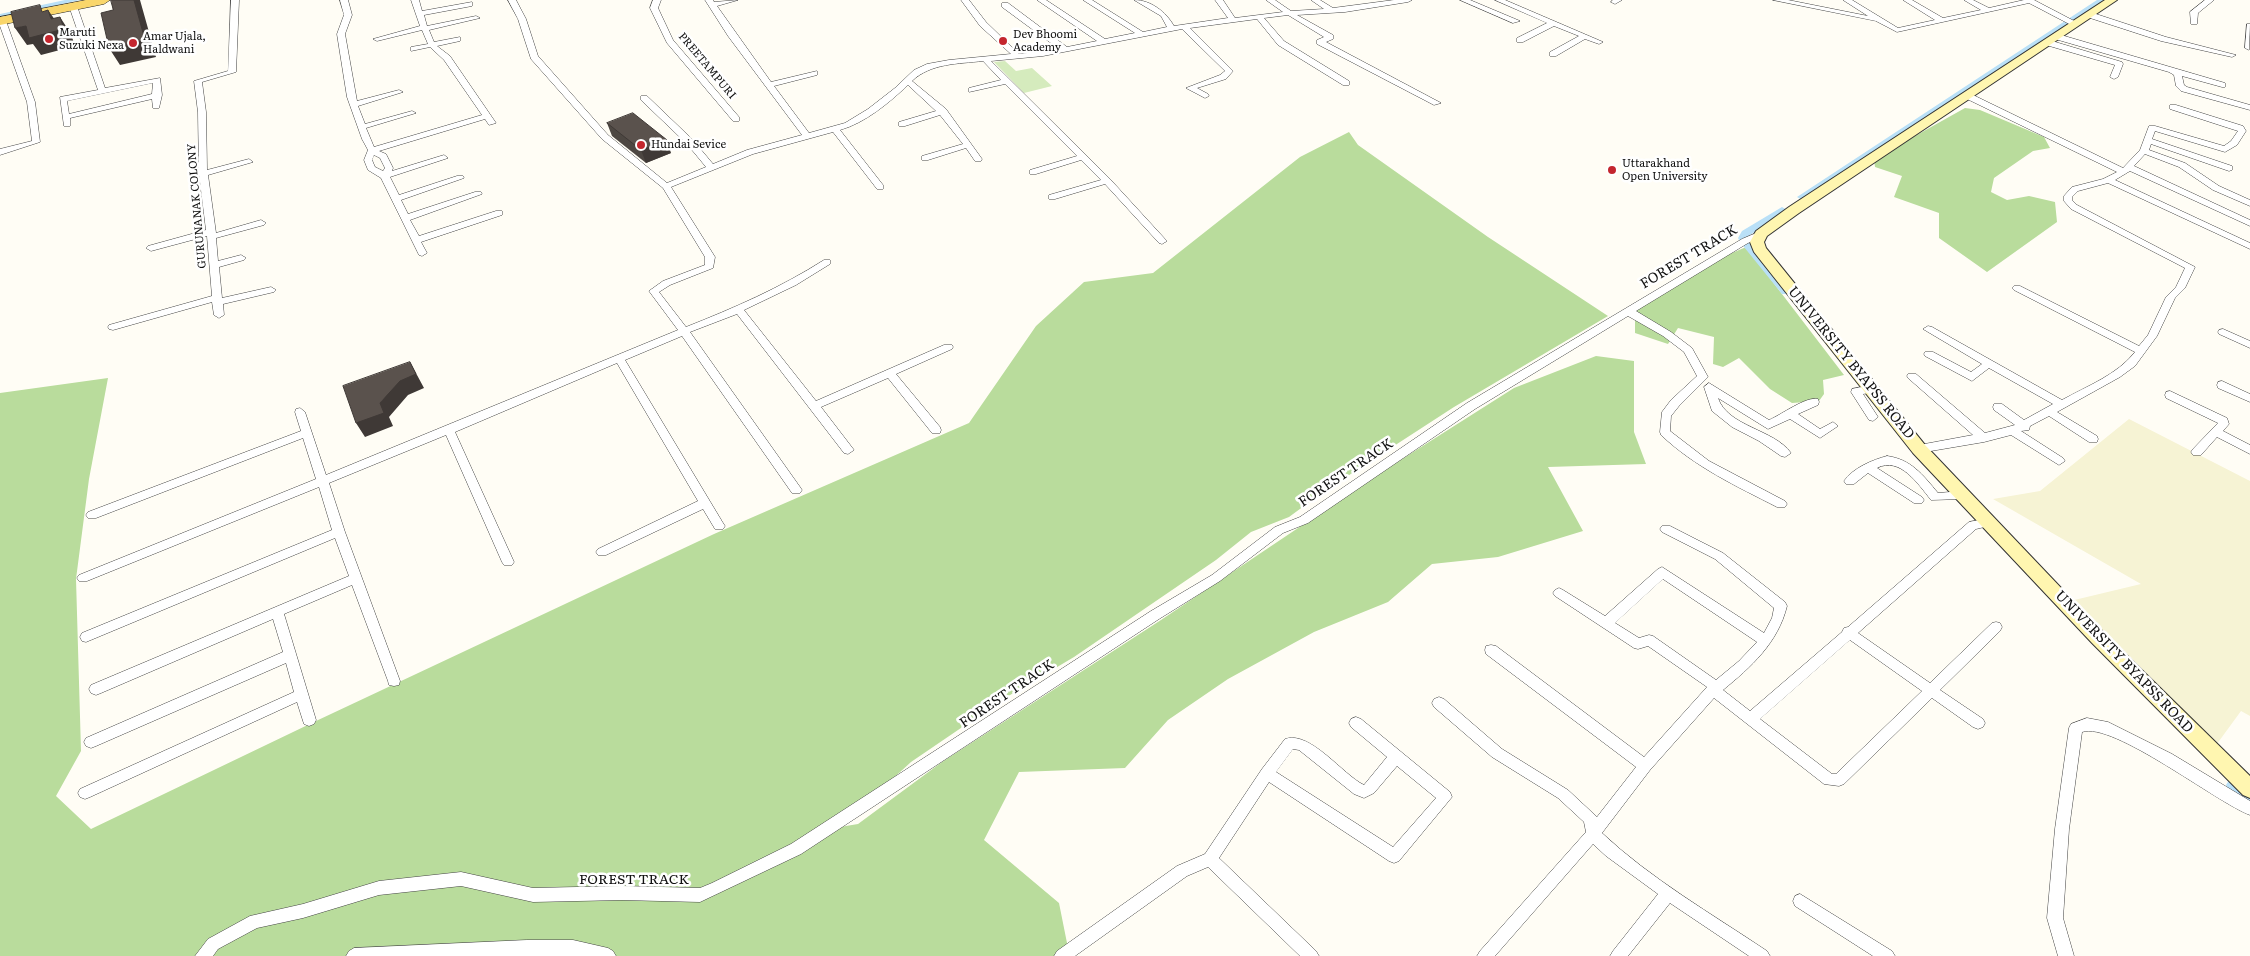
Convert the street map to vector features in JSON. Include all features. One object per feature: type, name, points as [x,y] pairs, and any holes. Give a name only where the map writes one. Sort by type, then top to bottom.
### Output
[{"type":"main road","points":[[1,21],[104,0]]},
{"type":"main road","points":[[1761,234],[2053,40],[2072,23],[2090,15],[2112,0]]},
{"type":"main road","name":"UNIVERSITY BYAPSS ROAD","points":[[1761,234],[1757,242],[1759,249],[1865,390],[1919,449],[1956,496],[2250,790]]},
{"type":"street","name":"GURUNANAK COLONY","points":[[218,315],[204,174],[202,112],[198,81],[232,72],[234,0]]},
{"type":"street","points":[[344,0],[348,14],[341,34],[353,105],[372,150],[383,156],[389,168],[385,176]]},
{"type":"street","points":[[415,0],[432,45],[447,58],[490,119],[372,150],[368,156],[369,165],[375,171],[385,176],[422,254]]},
{"type":"street","points":[[512,0],[522,19],[534,57],[605,137],[666,186],[710,256],[710,266],[702,271],[661,285],[654,291],[796,490]]},
{"type":"street","name":"PREETAMPURI","points":[[657,0],[654,8],[670,41],[736,119]]},
{"type":"street","points":[[734,0],[711,2],[806,135]]},
{"type":"street","points":[[965,0],[983,24],[1018,57]]},
{"type":"street","points":[[1041,0],[1104,42]]},
{"type":"street","points":[[1087,0],[1141,34]]},
{"type":"street","points":[[1138,0],[1164,15],[1171,28]]},
{"type":"street","points":[[1219,0],[1233,20]]},
{"type":"street","points":[[1270,0],[1330,37],[1320,42],[1363,67],[1376,70],[1437,103]]},
{"type":"street","points":[[1315,0],[1332,11]]},
{"type":"street","points":[[666,186],[750,152],[858,120],[898,90],[916,72],[930,66],[949,62],[1018,57],[1066,50],[1184,26],[1259,16],[1332,11],[1381,2],[1408,0]]},
{"type":"street","points":[[1464,0],[1516,21]]},
{"type":"street","points":[[1499,0],[1599,42]]},
{"type":"street","points":[[1777,0],[1882,21]]},
{"type":"street","points":[[1847,0],[1897,30],[2029,1],[2072,23]]},
{"type":"street","points":[[1907,0],[1943,20]]},
{"type":"street","points":[[1968,0],[1987,10]]},
{"type":"street","points":[[2194,22],[2194,12],[2210,0]]},
{"type":"street","points":[[420,14],[469,4]]},
{"type":"street","points":[[1005,5],[1066,50]]},
{"type":"street","points":[[73,6],[102,90]]},
{"type":"street","points":[[2090,15],[2164,39],[2232,55]]},
{"type":"street","points":[[1259,16],[1281,43],[1346,83]]},
{"type":"street","points":[[376,38],[476,18]]},
{"type":"street","points":[[1,21],[31,102],[36,142],[41,152]]},
{"type":"street","points":[[1520,40],[1552,22]]},
{"type":"street","points":[[1184,26],[1229,71],[1223,76],[1190,88],[1205,96]]},
{"type":"street","points":[[2249,48],[2250,29]]},
{"type":"street","points":[[1553,54],[1584,36]]},
{"type":"street","points":[[414,49],[457,39]]},
{"type":"street","points":[[2053,40],[2222,85]]},
{"type":"street","points":[[2053,40],[2119,64],[2114,77]]},
{"type":"street","points":[[986,60],[1108,181],[1162,241]]},
{"type":"street","points":[[2174,72],[2178,74],[2180,86],[2184,89],[2250,108]]},
{"type":"street","points":[[769,85],[814,74]]},
{"type":"street","points":[[156,106],[158,95],[157,80],[63,99],[66,120],[158,95]]},
{"type":"street","points":[[908,80],[922,90],[943,111],[978,159]]},
{"type":"street","points":[[972,90],[1006,81]]},
{"type":"street","points":[[353,105],[399,92]]},
{"type":"street","points":[[1968,96],[2126,169],[2250,223]]},
{"type":"street","points":[[644,98],[672,124],[711,167]]},
{"type":"street","points":[[1919,449],[1984,438],[2024,427],[2116,376],[2131,364],[2141,351],[2152,336],[2171,297],[2180,288],[2190,267],[2182,261],[2074,207],[2068,200],[2068,196],[2075,189],[2108,180],[2126,169],[2144,151],[2152,128],[2225,149],[2234,143],[2242,131],[2173,106]]},
{"type":"street","points":[[902,124],[943,111]]},
{"type":"street","points":[[362,127],[412,113]]},
{"type":"street","points":[[835,128],[880,187]]},
{"type":"street","points":[[2148,140],[2229,168]]},
{"type":"street","points":[[0,152],[36,142]]},
{"type":"street","points":[[925,158],[968,145]]},
{"type":"street","points":[[2144,151],[2182,166],[2216,188],[2250,203]]},
{"type":"street","points":[[1033,172],[1083,157]]},
{"type":"street","points":[[385,176],[444,158]]},
{"type":"street","points":[[204,174],[249,162]]},
{"type":"street","points":[[396,199],[460,178]]},
{"type":"street","points":[[2108,180],[2250,246]]},
{"type":"street","points":[[1052,196],[1108,181]]},
{"type":"street","points":[[406,218],[478,194]]},
{"type":"street","points":[[417,240],[499,213]]},
{"type":"street","points":[[151,248],[261,223]]},
{"type":"street","name":"FOREST TRACK","points":[[203,956],[213,944],[255,922],[303,911],[379,888],[461,879],[533,895],[622,893],[700,895],[717,888],[796,849],[1147,620],[1216,578],[1279,530],[1304,520],[1471,406],[1745,241],[1761,234]]},
{"type":"street","points":[[214,265],[241,258]]},
{"type":"street","points":[[83,578],[323,482],[684,331],[739,310],[806,278],[828,262]]},
{"type":"street","points":[[2017,288],[2141,351]]},
{"type":"street","points":[[113,327],[217,300],[271,290]]},
{"type":"street","points":[[739,310],[848,450]]},
{"type":"street","points":[[1628,311],[1667,334],[1688,350],[1710,388],[1716,408],[1736,424],[1763,438],[1785,453]]},
{"type":"street","points":[[1928,329],[2063,405]]},
{"type":"street","points":[[2223,332],[2250,345]]},
{"type":"street","points":[[814,406],[948,347]]},
{"type":"street","points":[[1929,354],[1972,377],[1989,363]]},
{"type":"street","points":[[619,358],[719,526]]},
{"type":"street","points":[[890,373],[936,430]]},
{"type":"street","points":[[1912,376],[1984,438]]},
{"type":"street","points":[[1703,377],[1675,403],[1666,415],[1665,432],[1676,443],[1702,462],[1781,504]]},
{"type":"street","points":[[2222,385],[2250,398]]},
{"type":"street","points":[[1710,388],[1768,425],[1814,402]]},
{"type":"street","points":[[1865,390],[1856,392],[1873,417]]},
{"type":"street","points":[[2170,395],[2222,421],[2224,424],[2197,452]]},
{"type":"street","points":[[1998,407],[2024,427]]},
{"type":"street","points":[[300,412],[339,532],[394,681]]},
{"type":"street","points":[[2050,412],[2094,439]]},
{"type":"street","points":[[1791,415],[1820,434],[1833,426]]},
{"type":"street","points":[[449,430],[508,562]]},
{"type":"street","points":[[2013,431],[2059,461]]},
{"type":"street","points":[[2216,432],[2250,450]]},
{"type":"street","points":[[92,515],[306,433]]},
{"type":"street","points":[[1850,481],[1881,461],[1896,460],[1915,474],[1935,496],[1956,496]]},
{"type":"street","points":[[1869,468],[1918,500]]},
{"type":"street","points":[[602,552],[705,503]]},
{"type":"street","points":[[1751,719],[1848,632],[1982,523]]},
{"type":"street","points":[[1485,956],[1593,834],[1645,766],[1715,688],[1744,665],[1766,641],[1778,618],[1780,606],[1718,556],[1666,529]]},
{"type":"street","points":[[86,637],[339,532]]},
{"type":"street","points":[[1605,624],[1662,572],[1766,641]]},
{"type":"street","points":[[96,690],[356,578]]},
{"type":"street","points":[[1559,593],[1638,644],[1649,640],[1715,688],[1751,719],[1829,780],[1839,780],[1996,627]]},
{"type":"street","points":[[277,612],[309,720]]},
{"type":"street","points":[[1848,632],[1929,691],[1978,723]]},
{"type":"street","points":[[1491,650],[1645,766]]},
{"type":"street","points":[[91,742],[290,656]]},
{"type":"street","points":[[85,793],[302,694]]},
{"type":"street","points":[[1439,703],[1497,753],[1563,794],[1591,819],[1593,834],[1611,851],[1668,893],[1762,956]]},
{"type":"street","points":[[1267,773],[1394,856],[1445,797],[1356,723]]},
{"type":"street","points":[[2066,956],[2055,918],[2062,829],[2076,728],[2087,724],[2104,726],[2167,758],[2231,800],[2250,809]]},
{"type":"street","points":[[1062,956],[1182,871],[1210,859],[1267,773],[1290,743],[1302,745],[1364,792],[1369,789],[1396,757]]},
{"type":"street","points":[[1210,859],[1311,956]]},
{"type":"street","points":[[1618,956],[1668,893]]},
{"type":"street","points":[[1800,901],[1887,956]]},
{"type":"street","points":[[354,956],[527,948],[573,948],[608,956]]},
{"type":"shaded area","points":[[2129,419],[2250,481],[2250,716],[2241,711],[2214,748],[2066,602],[2141,584],[1993,499],[2040,491]]},
{"type":"green space","points":[[1005,61],[1016,71],[1032,68],[1052,86],[1024,93],[994,62]]},
{"type":"green space","points":[[1965,108],[1980,110],[2044,137],[2050,148],[2033,151],[1994,178],[1991,192],[2007,200],[2029,196],[2055,202],[2057,222],[1987,272],[1939,238],[1939,213],[1894,197],[1902,176],[1875,167],[1874,159]]},
{"type":"green space","points":[[1349,132],[1358,145],[1488,237],[1608,316],[1454,407],[1323,492],[1289,517],[1251,532],[1216,560],[1074,657],[1005,698],[911,762],[840,827],[858,824],[942,762],[1161,620],[1377,475],[1514,388],[1596,356],[1634,361],[1634,432],[1646,464],[1548,467],[1583,531],[1498,557],[1432,564],[1388,602],[1314,632],[1228,679],[1168,720],[1125,768],[1019,772],[984,840],[1059,903],[1068,948],[1054,956],[0,956],[0,393],[108,378],[89,479],[76,579],[81,751],[56,796],[91,829],[714,534],[969,423],[1036,326],[1084,282],[1153,273],[1300,157]]},
{"type":"green space","points":[[1746,247],[1844,375],[1823,380],[1824,394],[1819,401],[1792,403],[1770,389],[1739,358],[1723,367],[1713,364],[1714,337],[1678,328],[1668,344],[1635,333],[1635,307],[1709,263]]},
{"type":"building","points":[[111,0],[134,0],[145,40],[109,48],[101,13],[113,10]]},
{"type":"building","points":[[40,5],[42,12],[48,10],[51,19],[60,17],[64,29],[29,38],[26,26],[15,28],[11,12]]},
{"type":"building","points":[[633,113],[667,140],[641,150],[607,123]]},
{"type":"building","points":[[410,362],[416,374],[400,381],[380,403],[384,413],[356,423],[343,386]]},
{"type":"waterway","points":[[0,16],[76,0]]},
{"type":"waterway","points":[[1802,197],[2102,0]]},
{"type":"waterway","points":[[1743,238],[1746,233],[1782,210]]},
{"type":"waterway","points":[[1748,245],[1786,292]]},
{"type":"waterway","points":[[2234,785],[2250,801]]},
{"type":"place","name":"Maruti Suzuki Nexa","points":[[49,39]]},
{"type":"place","name":"Dev Bhoomi Academy","points":[[1003,41]]},
{"type":"place","name":"Amar Ujala, Haldwani","points":[[133,43]]},
{"type":"place","name":"Hundai Sevice","points":[[641,145]]},
{"type":"place","name":"Uttarakhand Open University","points":[[1612,170]]}]
